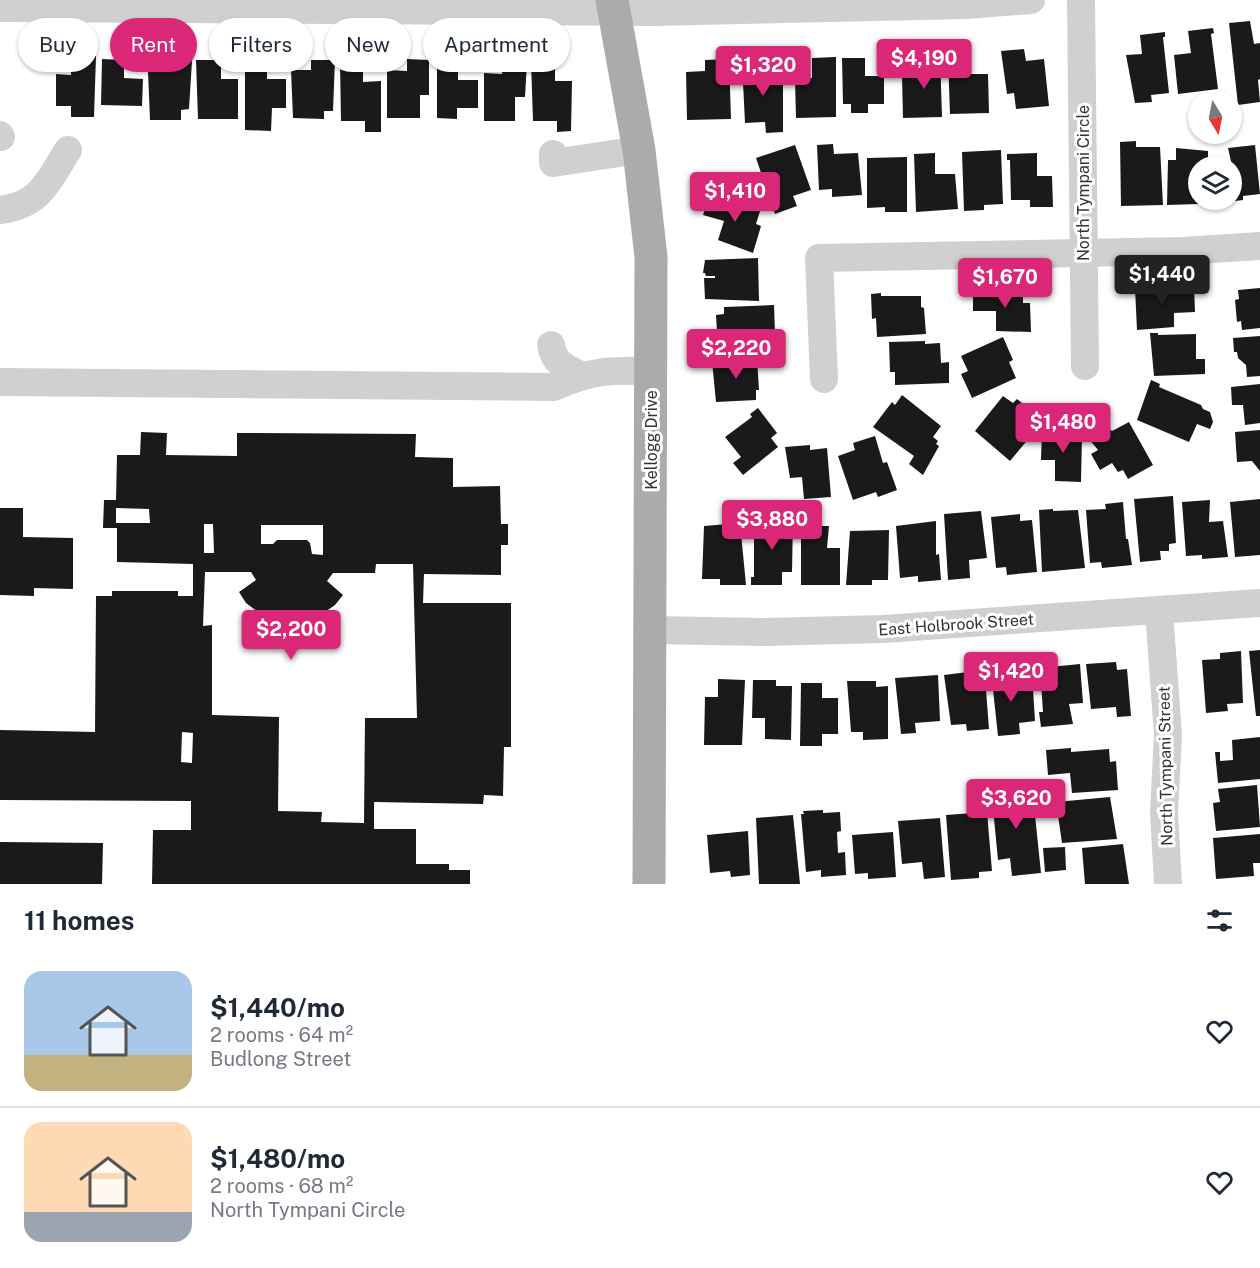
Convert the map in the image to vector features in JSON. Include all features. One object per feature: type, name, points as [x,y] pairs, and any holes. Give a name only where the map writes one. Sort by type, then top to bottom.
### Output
[{"type":"main road","name":"Kellogg Drive","points":[[613,6],[639,150],[651,257],[649,884]]},
{"type":"street","points":[[0,8],[966,5],[1031,0]]},
{"type":"street","name":"North Tympani Circle","points":[[1082,0],[1085,366]]},
{"type":"street","points":[[0,210],[12,208],[40,194],[68,150]]},
{"type":"street","points":[[553,154],[552,163],[639,150]]},
{"type":"street","points":[[824,379],[819,258],[1083,253],[1260,246]]},
{"type":"street","points":[[551,345],[553,357],[563,367],[581,375]]},
{"type":"street","points":[[0,382],[554,387],[581,375],[606,369],[651,371]]},
{"type":"street","name":"East Holbrook Street","points":[[651,630],[788,632],[884,629],[1260,603]]},
{"type":"street","name":"North Tympani Street","points":[[1159,611],[1168,735],[1164,813],[1168,884]]},
{"type":"building","points":[[1250,21],[1254,44],[1260,43],[1260,79],[1258,80],[1260,102],[1242,104],[1242,90],[1236,90],[1229,23]]},
{"type":"building","points":[[1213,28],[1214,33],[1211,34],[1218,89],[1188,90],[1188,93],[1178,94],[1174,55],[1191,53],[1188,31]]},
{"type":"building","points":[[1165,32],[1165,37],[1163,37],[1169,93],[1151,95],[1152,102],[1135,103],[1126,55],[1142,54],[1140,35]]},
{"type":"building","points":[[1024,49],[1026,61],[1044,59],[1049,106],[1016,109],[1014,93],[1007,94],[1001,51]]},
{"type":"building","points":[[945,53],[970,53],[971,74],[988,74],[989,113],[950,114],[948,58]]},
{"type":"building","points":[[940,55],[942,117],[903,118],[902,76],[920,75],[919,56]]},
{"type":"building","points":[[836,57],[836,117],[796,118],[795,79],[812,78],[812,58]]},
{"type":"building","points":[[842,58],[865,58],[865,76],[884,76],[884,104],[868,104],[868,113],[851,113],[851,104],[843,104]]},
{"type":"building","points":[[102,59],[110,59],[110,72],[124,72],[124,78],[143,79],[142,106],[101,105]]},
{"type":"building","points":[[411,59],[423,60],[423,72],[429,72],[429,95],[420,95],[420,118],[387,118],[387,72],[411,72]]},
{"type":"building","points":[[729,59],[731,119],[687,120],[686,72],[705,71],[705,60]]},
{"type":"building","points":[[197,60],[209,60],[209,72],[221,72],[221,79],[238,79],[238,119],[198,119]]},
{"type":"building","points":[[313,60],[325,60],[325,72],[335,72],[333,111],[324,111],[324,119],[293,118],[291,72],[313,72]]},
{"type":"building","points":[[767,61],[768,79],[783,79],[783,132],[766,133],[765,122],[745,123],[742,62]]},
{"type":"building","points":[[71,72],[95,72],[94,117],[71,117],[71,106],[56,106],[56,74],[71,75]]},
{"type":"building","points":[[148,72],[191,72],[189,109],[181,110],[181,120],[150,120]]},
{"type":"building","points":[[245,72],[267,72],[267,79],[286,79],[286,108],[272,108],[271,131],[245,130]]},
{"type":"building","points":[[340,72],[363,72],[363,82],[381,81],[381,132],[365,132],[365,121],[341,121]]},
{"type":"building","points":[[437,72],[458,72],[458,80],[478,80],[478,108],[457,108],[457,119],[437,118]]},
{"type":"building","points":[[502,72],[526,72],[525,97],[515,97],[515,121],[484,121],[484,73],[502,74]]},
{"type":"building","points":[[531,72],[555,72],[555,81],[572,81],[571,131],[557,132],[557,121],[533,121]]},
{"type":"building","points":[[1136,141],[1136,147],[1160,147],[1163,205],[1121,206],[1120,142]]},
{"type":"building","points":[[833,144],[834,154],[858,153],[862,195],[832,197],[832,189],[819,190],[817,145]]},
{"type":"building","points":[[795,145],[811,190],[793,196],[797,206],[775,214],[756,158]]},
{"type":"building","points":[[1255,145],[1260,194],[1243,196],[1242,200],[1242,156],[1230,156],[1228,148]]},
{"type":"building","points":[[1176,148],[1208,151],[1208,156],[1188,156],[1188,204],[1167,205],[1168,160],[1176,160]]},
{"type":"building","points":[[1001,150],[1003,204],[984,205],[984,210],[964,211],[962,152]]},
{"type":"building","points":[[935,153],[935,174],[955,174],[958,209],[916,212],[914,154]]},
{"type":"building","points":[[1037,153],[1037,176],[1052,176],[1053,207],[1030,207],[1030,200],[1011,200],[1010,160],[1007,160],[1007,154]]},
{"type":"building","points":[[907,157],[907,212],[885,212],[885,207],[867,208],[867,158]]},
{"type":"building","points":[[709,197],[760,211],[756,224],[761,226],[753,253],[718,240],[724,221],[703,215]]},
{"type":"building","points":[[758,258],[759,301],[705,299],[704,278],[715,278],[715,276],[706,276],[703,273],[705,260]]},
{"type":"building","points":[[1194,286],[1195,312],[1174,313],[1174,327],[1137,330],[1135,288]]},
{"type":"building","points":[[1260,288],[1260,328],[1242,330],[1241,321],[1237,322],[1235,300],[1239,299],[1238,290]]},
{"type":"building","points":[[1023,290],[1023,303],[1030,303],[1031,332],[996,331],[996,311],[973,311],[973,291]]},
{"type":"building","points":[[881,293],[881,296],[921,296],[926,334],[877,337],[876,318],[872,319],[871,294]]},
{"type":"building","points":[[774,305],[775,333],[768,334],[768,347],[718,348],[716,315],[724,314],[724,307]]},
{"type":"building","points":[[1150,333],[1158,333],[1158,335],[1196,334],[1196,359],[1205,359],[1205,374],[1154,376]]},
{"type":"building","points":[[1260,336],[1260,376],[1247,377],[1246,365],[1238,358],[1237,352],[1234,352],[1233,338]]},
{"type":"building","points":[[1003,337],[1013,360],[1009,362],[1016,378],[972,398],[961,374],[968,371],[961,356]]},
{"type":"building","points":[[925,341],[925,344],[940,343],[941,363],[949,362],[949,383],[895,385],[895,372],[890,372],[889,342]]},
{"type":"building","points":[[757,358],[759,390],[756,390],[756,400],[716,402],[712,361]]},
{"type":"building","points":[[1151,380],[1160,384],[1159,387],[1201,405],[1203,409],[1210,412],[1213,422],[1210,429],[1197,424],[1189,442],[1137,420]]},
{"type":"building","points":[[1260,384],[1260,423],[1245,425],[1243,405],[1232,405],[1231,387]]},
{"type":"building","points":[[902,395],[941,426],[933,437],[938,441],[936,444],[939,446],[923,475],[909,464],[914,456],[873,427],[892,402],[895,405]]},
{"type":"building","points":[[1003,396],[1013,403],[1017,399],[1041,418],[1031,427],[1035,431],[1010,461],[975,431]]},
{"type":"building","points":[[758,408],[777,433],[771,438],[778,447],[743,475],[733,463],[741,457],[725,437],[752,417],[750,414]]},
{"type":"building","points":[[1129,422],[1153,465],[1128,479],[1123,470],[1118,472],[1112,463],[1100,470],[1091,454],[1098,450],[1089,439],[1108,428],[1112,431]]},
{"type":"building","points":[[1042,428],[1065,429],[1065,436],[1082,436],[1081,482],[1055,481],[1055,460],[1041,460]]},
{"type":"building","points":[[1260,430],[1260,471],[1252,461],[1237,462],[1235,432]]},
{"type":"building","points":[[141,432],[167,433],[166,455],[237,456],[237,433],[416,434],[415,457],[453,458],[453,487],[500,486],[501,524],[508,524],[508,545],[501,545],[501,575],[424,574],[423,603],[511,603],[511,747],[504,747],[503,796],[484,795],[483,804],[374,802],[374,829],[416,829],[416,864],[449,864],[449,870],[470,870],[470,884],[152,884],[153,830],[191,830],[191,801],[0,800],[0,730],[95,732],[96,596],[112,596],[112,591],[178,591],[178,596],[193,596],[193,564],[117,562],[117,528],[103,528],[104,500],[116,500],[117,455],[140,455]],"holes":[[[116,508],[149,509],[150,523],[116,523]],[[204,524],[213,524],[214,553],[204,553]],[[261,525],[323,525],[323,555],[312,554],[310,543],[307,540],[277,540],[273,544],[261,544]],[[376,564],[413,564],[417,718],[365,718],[364,823],[321,822],[322,812],[278,811],[279,717],[212,715],[212,625],[203,626],[205,572],[251,572],[256,580],[239,592],[246,603],[267,619],[293,624],[316,618],[335,605],[343,595],[327,581],[333,573],[375,573]],[[182,732],[193,733],[192,763],[181,762]]]},
{"type":"building","points":[[875,436],[883,463],[887,462],[897,490],[878,497],[876,492],[853,500],[838,456],[855,450],[853,443]]},
{"type":"building","points":[[810,445],[810,450],[827,448],[831,497],[804,499],[802,477],[790,478],[785,447]]},
{"type":"building","points":[[1173,496],[1176,543],[1169,544],[1169,551],[1160,551],[1161,560],[1140,562],[1134,499]]},
{"type":"building","points":[[1260,499],[1260,555],[1235,557],[1230,502]]},
{"type":"building","points":[[1210,500],[1209,522],[1223,521],[1228,557],[1202,559],[1202,555],[1186,556],[1182,502]]},
{"type":"building","points":[[1123,502],[1126,539],[1128,539],[1132,565],[1102,568],[1101,562],[1090,563],[1086,510],[1106,509],[1105,504]]},
{"type":"building","points":[[0,508],[23,508],[23,537],[73,538],[73,589],[34,588],[34,596],[0,595]]},
{"type":"building","points":[[1053,509],[1053,511],[1078,510],[1085,568],[1042,572],[1039,510]]},
{"type":"building","points":[[981,511],[987,558],[969,560],[970,578],[948,580],[944,514]]},
{"type":"building","points":[[1020,514],[1020,521],[1032,520],[1037,572],[1007,575],[1006,567],[996,568],[991,517]]},
{"type":"building","points":[[793,520],[792,572],[782,572],[782,585],[751,585],[751,577],[754,577],[754,521]]},
{"type":"building","points":[[936,521],[936,555],[939,554],[941,580],[918,582],[918,576],[900,578],[896,526]]},
{"type":"building","points":[[740,523],[746,585],[720,585],[720,579],[702,579],[704,526]]},
{"type":"building","points":[[801,526],[829,526],[827,548],[840,548],[840,585],[801,585]]},
{"type":"building","points":[[889,530],[888,580],[872,580],[872,585],[846,585],[850,531]]},
{"type":"building","points":[[1260,650],[1260,716],[1256,716],[1249,651]]},
{"type":"building","points":[[1241,651],[1243,703],[1227,704],[1228,711],[1206,713],[1202,660],[1220,659],[1220,653]]},
{"type":"building","points":[[1116,662],[1117,670],[1127,669],[1131,716],[1117,717],[1116,707],[1091,709],[1086,664]]},
{"type":"building","points":[[1080,664],[1083,703],[1069,704],[1073,724],[1041,727],[1039,712],[1043,712],[1040,668]]},
{"type":"building","points":[[1015,669],[1016,690],[1033,689],[1035,721],[1019,723],[1020,734],[998,736],[991,671]]},
{"type":"building","points":[[968,672],[969,678],[985,677],[989,729],[967,731],[966,724],[951,725],[944,675]]},
{"type":"building","points":[[938,675],[940,721],[915,723],[916,733],[901,734],[895,678]]},
{"type":"building","points":[[718,679],[745,680],[742,745],[704,745],[705,697],[718,697]]},
{"type":"building","points":[[753,680],[776,680],[776,686],[792,686],[791,740],[765,739],[765,718],[752,718]]},
{"type":"building","points":[[847,681],[876,681],[876,687],[888,686],[888,739],[863,740],[863,732],[851,732]]},
{"type":"building","points":[[801,683],[822,683],[822,698],[838,698],[838,734],[822,734],[822,746],[800,746]]},
{"type":"building","points":[[1260,737],[1260,779],[1218,783],[1215,752],[1220,752],[1220,761],[1233,760],[1232,740]]},
{"type":"building","points":[[1071,748],[1071,752],[1109,749],[1110,762],[1116,761],[1118,790],[1072,793],[1070,773],[1048,775],[1046,750]]},
{"type":"building","points":[[1018,785],[1021,798],[1033,796],[1041,873],[1012,876],[1010,858],[998,860],[992,798],[994,797],[993,787]]},
{"type":"building","points":[[1257,785],[1260,827],[1216,831],[1213,803],[1220,802],[1218,789]]},
{"type":"building","points":[[1110,797],[1117,839],[1062,843],[1056,802]]},
{"type":"building","points":[[823,810],[823,813],[840,812],[841,831],[837,832],[838,853],[845,852],[846,875],[821,877],[821,870],[806,872],[801,814],[804,814],[803,811]]},
{"type":"building","points":[[987,812],[992,871],[979,872],[979,878],[951,880],[946,815]]},
{"type":"building","points":[[793,815],[800,884],[759,884],[756,818]]},
{"type":"building","points":[[940,818],[945,877],[924,879],[922,862],[902,864],[898,821]]},
{"type":"building","points":[[748,831],[750,875],[731,877],[730,871],[710,873],[707,835]]},
{"type":"building","points":[[893,832],[896,877],[868,879],[868,873],[855,874],[852,835]]},
{"type":"building","points":[[1260,834],[1260,863],[1253,863],[1254,876],[1216,879],[1213,838]]},
{"type":"building","points":[[0,842],[103,843],[102,884],[0,884]]},
{"type":"building","points":[[1123,844],[1129,884],[1085,884],[1082,848]]},
{"type":"building","points":[[1065,847],[1066,870],[1045,872],[1043,848]]}]
